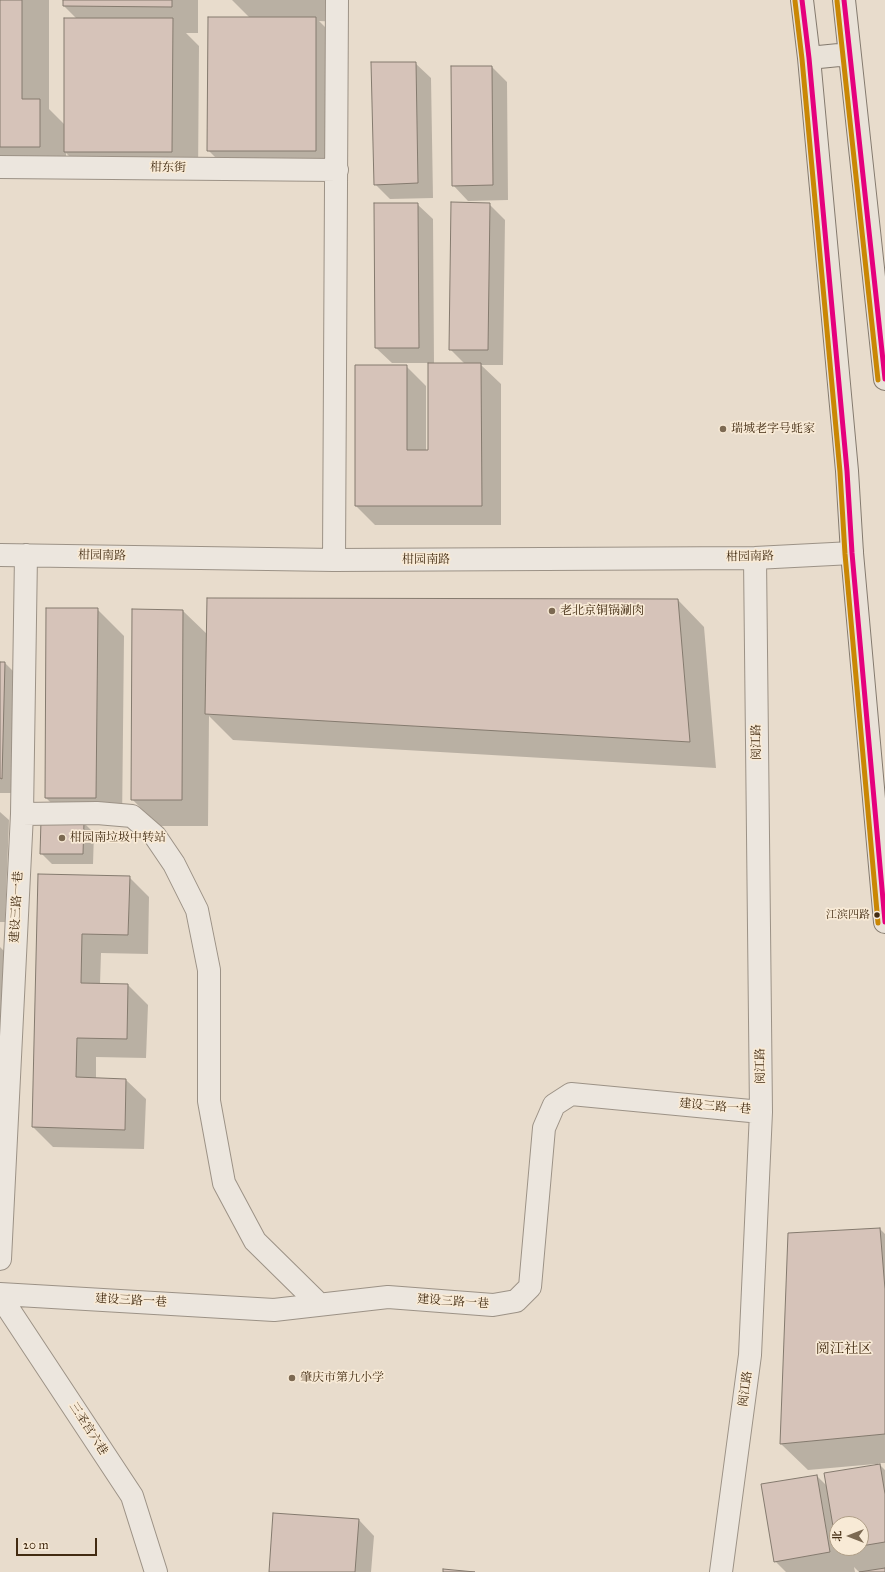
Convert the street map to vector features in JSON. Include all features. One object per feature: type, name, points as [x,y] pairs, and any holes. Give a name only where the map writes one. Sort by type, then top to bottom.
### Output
[{"type":"main road","points":[[802,0],[809,58],[847,471],[852,552],[885,922]]},
{"type":"main road","points":[[844,0],[885,379]]},
{"type":"main road","points":[[809,58],[849,54]]},
{"type":"street","points":[[334,560],[337,0]]},
{"type":"street","name":"柑东街","points":[[0,167],[337,170]]},
{"type":"street","name":"柑园南路","points":[[0,555],[334,560],[755,558],[852,552]]},
{"type":"street","name":"建设三路一巷","points":[[0,1259],[22,814],[26,555]]},
{"type":"street","name":"阅江路","points":[[721,1572],[750,1355],[761,1112],[755,558]]},
{"type":"street","points":[[22,814],[97,813],[132,816],[155,836],[174,864],[197,910],[209,970],[209,1101],[224,1183],[255,1241],[319,1304]]},
{"type":"street","name":"建设三路一巷","points":[[0,1295],[274,1310],[388,1297],[493,1305],[516,1301],[530,1287],[544,1128],[554,1105],[571,1094],[761,1112]]},
{"type":"street","name":"三圣宫六巷","points":[[0,1295],[132,1496],[156,1572]]},
{"type":"building","points":[[0,0],[22,0],[22,99],[40,99],[40,147],[0,147]]},
{"type":"building","points":[[63,0],[172,0],[172,7],[63,6]]},
{"type":"building","points":[[208,17],[316,17],[316,151],[207,151]]},
{"type":"building","points":[[64,18],[173,18],[172,152],[64,152]]},
{"type":"building","points":[[371,62],[416,62],[418,183],[374,185]]},
{"type":"building","points":[[451,66],[492,66],[493,185],[452,186]]},
{"type":"building","points":[[451,202],[490,203],[488,350],[449,350]]},
{"type":"building","points":[[374,203],[418,203],[419,348],[375,348]]},
{"type":"building","points":[[428,363],[481,363],[482,506],[355,506],[355,365],[407,365],[407,450],[428,450]]},
{"type":"building","points":[[207,598],[678,599],[690,742],[205,714]]},
{"type":"building","points":[[46,608],[98,608],[96,798],[45,798]]},
{"type":"building","points":[[132,609],[183,610],[182,800],[131,800]]},
{"type":"building","points":[[0,662],[5,662],[2,779],[0,778]]},
{"type":"building","name":"柑园南垃圾中转站","points":[[41,821],[84,822],[83,854],[40,854]]},
{"type":"building","points":[[38,874],[130,876],[128,935],[82,934],[81,983],[128,984],[127,1039],[77,1038],[76,1077],[126,1079],[125,1130],[32,1127]]},
{"type":"building","points":[[880,1228],[885,1289],[885,1434],[780,1444],[788,1233]]},
{"type":"building","points":[[880,1464],[885,1494],[885,1542],[869,1545],[869,1516],[831,1516],[824,1473]]},
{"type":"building","points":[[817,1475],[829,1552],[774,1562],[761,1484]]},
{"type":"building","points":[[273,1513],[359,1519],[355,1572],[269,1572]]},
{"type":"building","points":[[885,1568],[885,1572],[859,1572]]},
{"type":"building","points":[[443,1569],[475,1572],[443,1572]]},
{"type":"transit line","points":[[802,0],[809,58],[847,471],[852,553],[885,922]]},
{"type":"transit line","points":[[844,0],[885,379]]},
{"type":"transit line","points":[[795,1],[802,59],[840,472],[845,554],[878,923]]},
{"type":"transit line","points":[[837,1],[878,380]]},
{"type":"place","name":"瑞城老字号蚝家","points":[[723,429]]},
{"type":"place","name":"老北京铜锅涮肉","points":[[552,611]]},
{"type":"place","name":"柑园南垃圾中转站","points":[[62,838]]},
{"type":"place","name":"江滨四路","points":[[877,915]]},
{"type":"place","name":"肇庆市第九小学","points":[[292,1378]]},
{"type":"district","name":"阅江社区","points":[[844,1350]]}]
